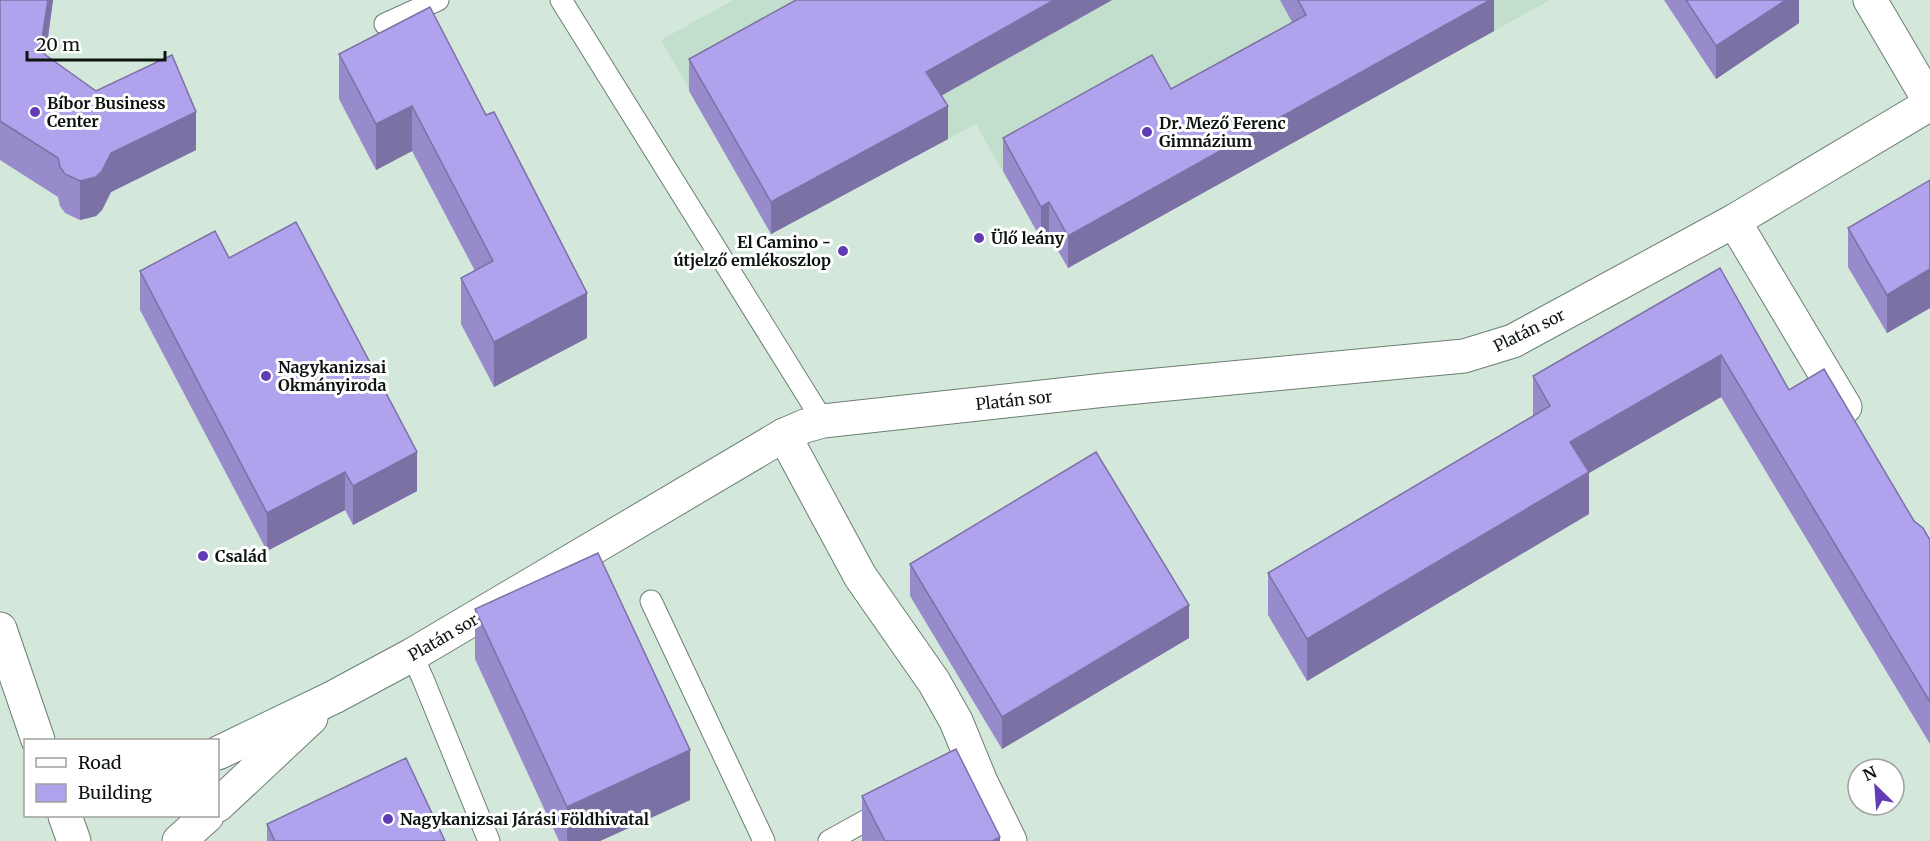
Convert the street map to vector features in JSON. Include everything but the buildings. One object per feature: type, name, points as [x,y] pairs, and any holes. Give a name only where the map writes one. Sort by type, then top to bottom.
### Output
[{"type":"street","name":"Platán sor","points":[[219,753],[334,697],[412,655],[784,435],[805,426],[823,422],[1106,390],[1464,356],[1513,341],[1734,221],[1930,103],[1870,0]]},
{"type":"street","points":[[1734,221],[1859,432]]},
{"type":"street","points":[[784,435],[860,576],[934,682],[956,721],[963,768],[1010,841]]},
{"type":"street","points":[[0,629],[37,739]]},
{"type":"street","name":"Platán sor","points":[[219,804],[334,697]]},
{"type":"street","points":[[64,817],[74,841]]},
{"type":"street","points":[[179,841],[206,817]]},
{"type":"lane","points":[[385,24],[438,0]]},
{"type":"lane","points":[[561,0],[823,422]]},
{"type":"lane","points":[[651,602],[764,841]]},
{"type":"lane","points":[[412,655],[489,841]]},
{"type":"lane","points":[[830,841],[901,802]]},
{"type":"shaded area","name":"Dr. Mező Ferenc Gimnázium","points":[[733,0],[1550,0],[1068,268],[1049,235],[1041,239],[976,124],[771,234],[661,40]]},
{"type":"place","name":"Bíbor Business Center","points":[[35,112]]},
{"type":"place","name":"Dr. Mező Ferenc Gimnázium","points":[[1147,132]]},
{"type":"place","name":"Ülő leány","points":[[979,238]]},
{"type":"place","name":"El Camino - útjelző emlékoszlop","points":[[843,251]]},
{"type":"place","name":"Nagykanizsai Okmányiroda","points":[[266,376]]},
{"type":"place","name":"Család","points":[[203,556]]},
{"type":"place","name":"Nagykanizsai Járási Földhivatal","points":[[388,819]]}]
